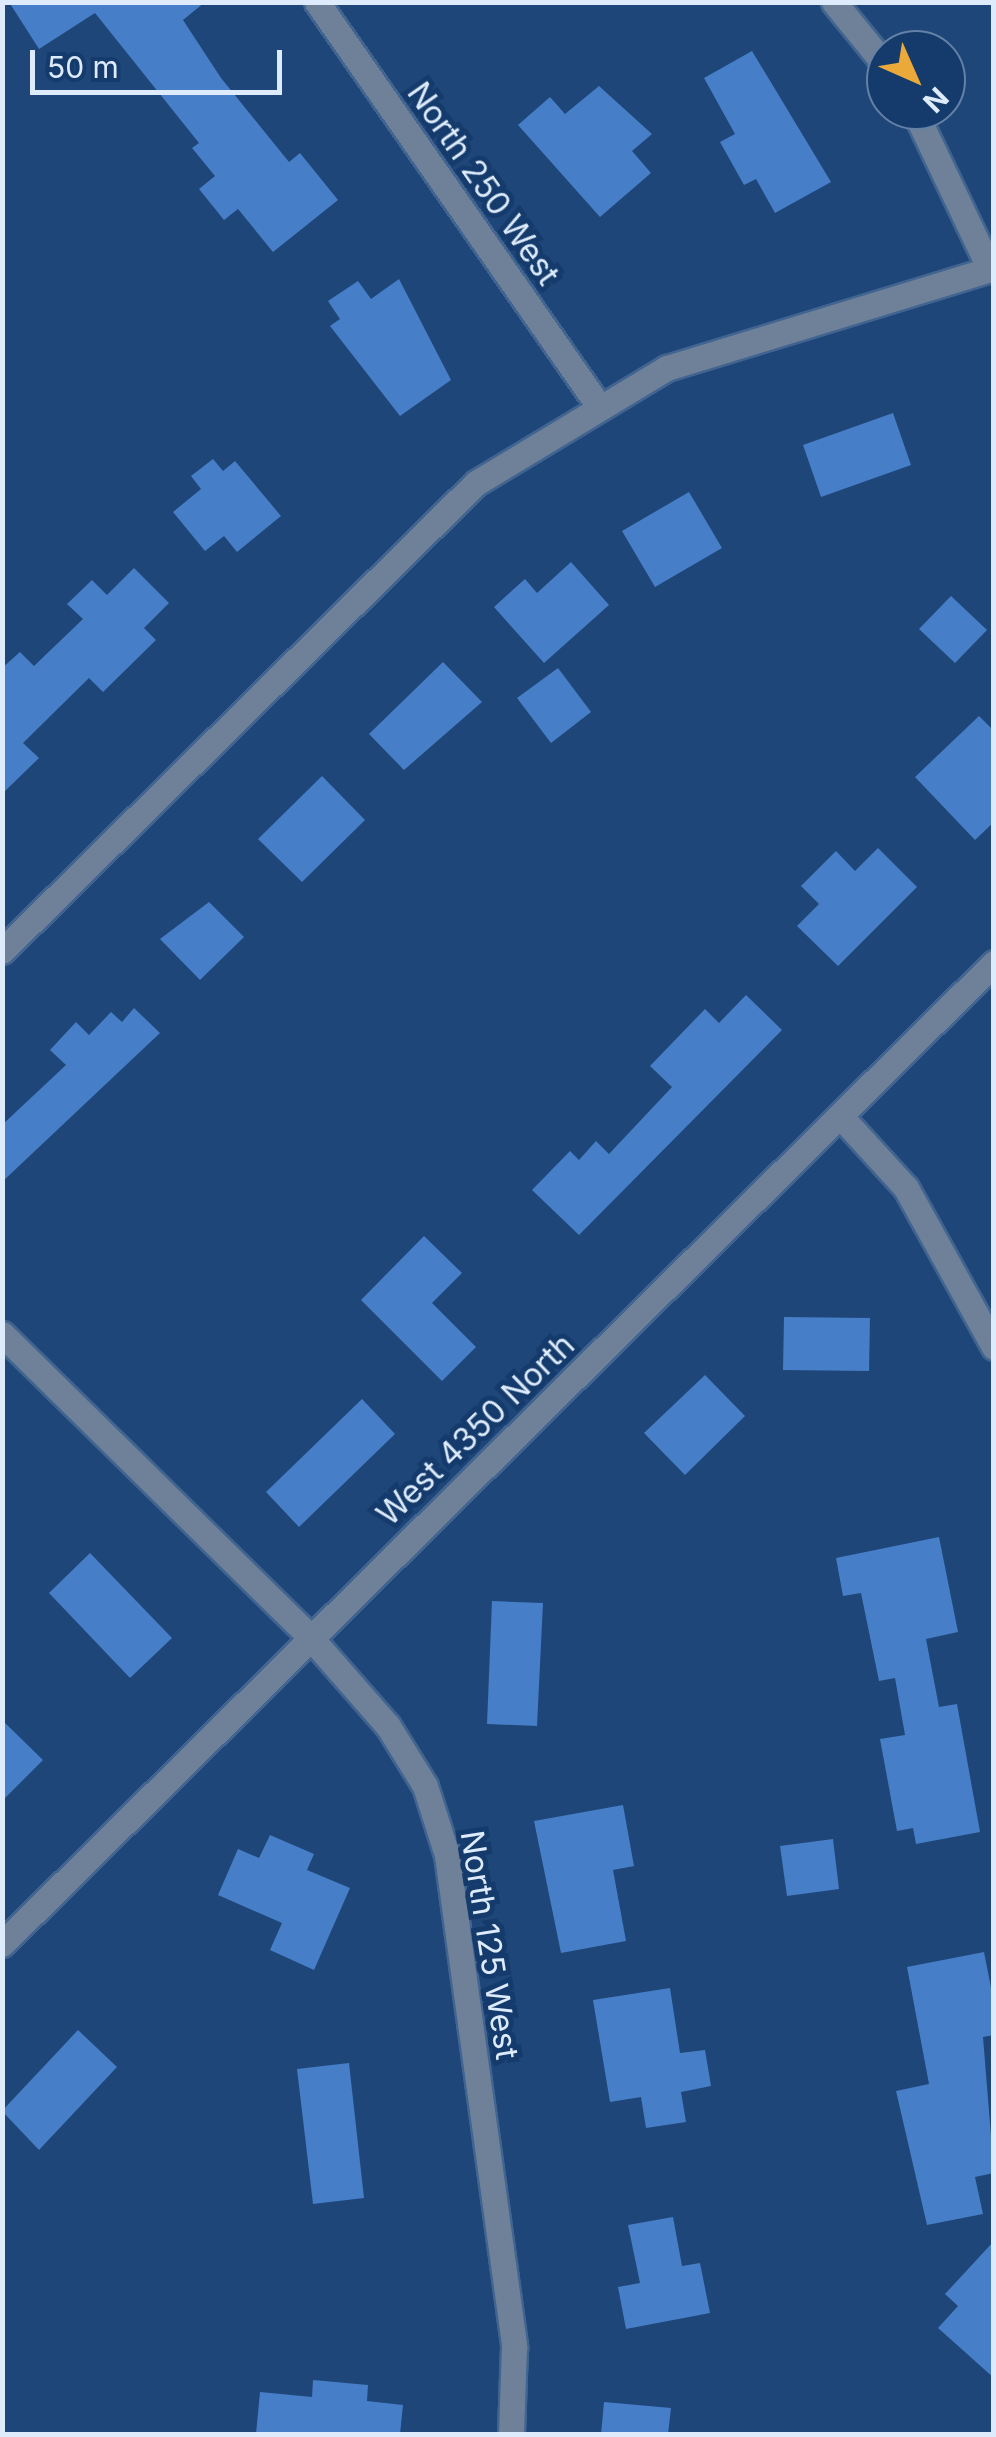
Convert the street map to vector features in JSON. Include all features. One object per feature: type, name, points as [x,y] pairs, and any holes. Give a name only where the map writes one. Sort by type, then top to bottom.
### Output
[{"type":"street","name":"North 250 West","points":[[317,2],[596,403]]},
{"type":"street","points":[[834,2],[866,41]]},
{"type":"street","points":[[2,951],[388,564],[476,483],[596,403],[756,335],[992,269],[924,130]]},
{"type":"street","name":"West 4350 North","points":[[2,1944],[310,1637],[843,1119],[994,962]]},
{"type":"street","points":[[843,1119],[906,1188],[994,1347]]},
{"type":"street","name":"North 125 West","points":[[2,1334],[310,1637],[388,1726],[425,1786],[448,1856],[514,2346],[511,2434]]},
{"type":"building","points":[[9,2],[205,2],[183,20],[221,78],[289,162],[300,153],[338,200],[273,252],[238,209],[224,220],[199,189],[215,176],[192,148],[199,143],[95,13],[39,49]]},
{"type":"building","points":[[752,51],[831,182],[775,213],[756,179],[744,185],[720,142],[735,134],[704,78]]},
{"type":"building","points":[[599,86],[652,134],[632,151],[651,173],[600,217],[518,125],[550,97],[565,114]]},
{"type":"building","points":[[399,279],[451,380],[400,416],[330,326],[340,319],[328,301],[358,281],[371,299]]},
{"type":"building","points":[[893,413],[911,465],[821,497],[803,445]]},
{"type":"building","points":[[213,459],[223,471],[235,461],[281,516],[237,552],[224,536],[205,551],[173,512],[201,489],[191,476]]},
{"type":"building","points":[[689,492],[722,548],[655,587],[622,531]]},
{"type":"building","points":[[571,562],[609,605],[544,663],[494,607],[525,579],[537,593]]},
{"type":"building","points":[[134,568],[169,603],[144,628],[156,640],[103,692],[89,678],[23,743],[39,758],[2,794],[2,668],[20,652],[34,666],[83,619],[67,604],[92,580],[107,595]]},
{"type":"building","points":[[951,596],[987,630],[955,663],[919,629]]},
{"type":"building","points":[[443,662],[482,702],[404,770],[369,734]]},
{"type":"building","points":[[558,668],[591,712],[551,743],[517,698]]},
{"type":"building","points":[[979,716],[994,731],[994,822],[975,840],[915,777]]},
{"type":"building","points":[[322,776],[365,820],[302,882],[258,839]]},
{"type":"building","points":[[878,848],[917,887],[838,966],[797,926],[819,904],[801,886],[836,851],[855,871]]},
{"type":"building","points":[[209,902],[244,937],[200,980],[160,939]]},
{"type":"building","points":[[746,995],[782,1030],[579,1235],[532,1190],[570,1151],[579,1160],[596,1141],[609,1154],[672,1087],[650,1066],[705,1009],[719,1023]]},
{"type":"building","points":[[134,1008],[160,1033],[2,1182],[2,1125],[66,1065],[50,1050],[76,1022],[89,1035],[111,1012],[122,1022]]},
{"type":"building","points":[[424,1236],[462,1273],[432,1303],[476,1347],[442,1381],[361,1300]]},
{"type":"building","points":[[784,1317],[870,1318],[869,1371],[783,1370]]},
{"type":"building","points":[[705,1375],[745,1416],[685,1475],[644,1433]]},
{"type":"building","points":[[362,1399],[395,1434],[299,1527],[266,1492]]},
{"type":"building","points":[[939,1537],[958,1632],[926,1639],[939,1707],[957,1704],[980,1832],[916,1844],[913,1828],[897,1831],[880,1739],[905,1735],[895,1678],[879,1681],[861,1593],[843,1596],[836,1558]]},
{"type":"building","points":[[90,1553],[172,1638],[130,1678],[49,1593]]},
{"type":"building","points":[[492,1601],[543,1603],[537,1726],[487,1724]]},
{"type":"building","points":[[2,1720],[43,1760],[2,1801]]},
{"type":"building","points":[[623,1805],[634,1866],[613,1870],[626,1941],[561,1953],[534,1821]]},
{"type":"building","points":[[270,1835],[314,1854],[307,1870],[350,1888],[314,1970],[270,1950],[282,1923],[218,1895],[238,1849],[259,1858]]},
{"type":"building","points":[[833,1839],[839,1889],[787,1896],[780,1846]]},
{"type":"building","points":[[984,1952],[994,2003],[994,2035],[983,2037],[994,2173],[975,2177],[983,2214],[927,2225],[896,2091],[929,2084],[907,1967]]},
{"type":"building","points":[[670,1988],[680,2053],[705,2050],[711,2086],[681,2092],[686,2122],[646,2128],[641,2097],[610,2102],[593,2000]]},
{"type":"building","points":[[78,2030],[117,2067],[39,2150],[2,2111]]},
{"type":"building","points":[[349,2063],[364,2198],[313,2204],[297,2069]]},
{"type":"building","points":[[673,2217],[682,2266],[700,2263],[710,2313],[626,2329],[618,2287],[640,2283],[628,2225]]},
{"type":"building","points":[[994,2241],[994,2378],[938,2328],[958,2306],[945,2294]]},
{"type":"building","points":[[313,2380],[368,2385],[367,2401],[403,2405],[400,2434],[256,2434],[260,2392],[312,2397]]},
{"type":"building","points":[[604,2402],[671,2408],[668,2434],[601,2434]]}]
